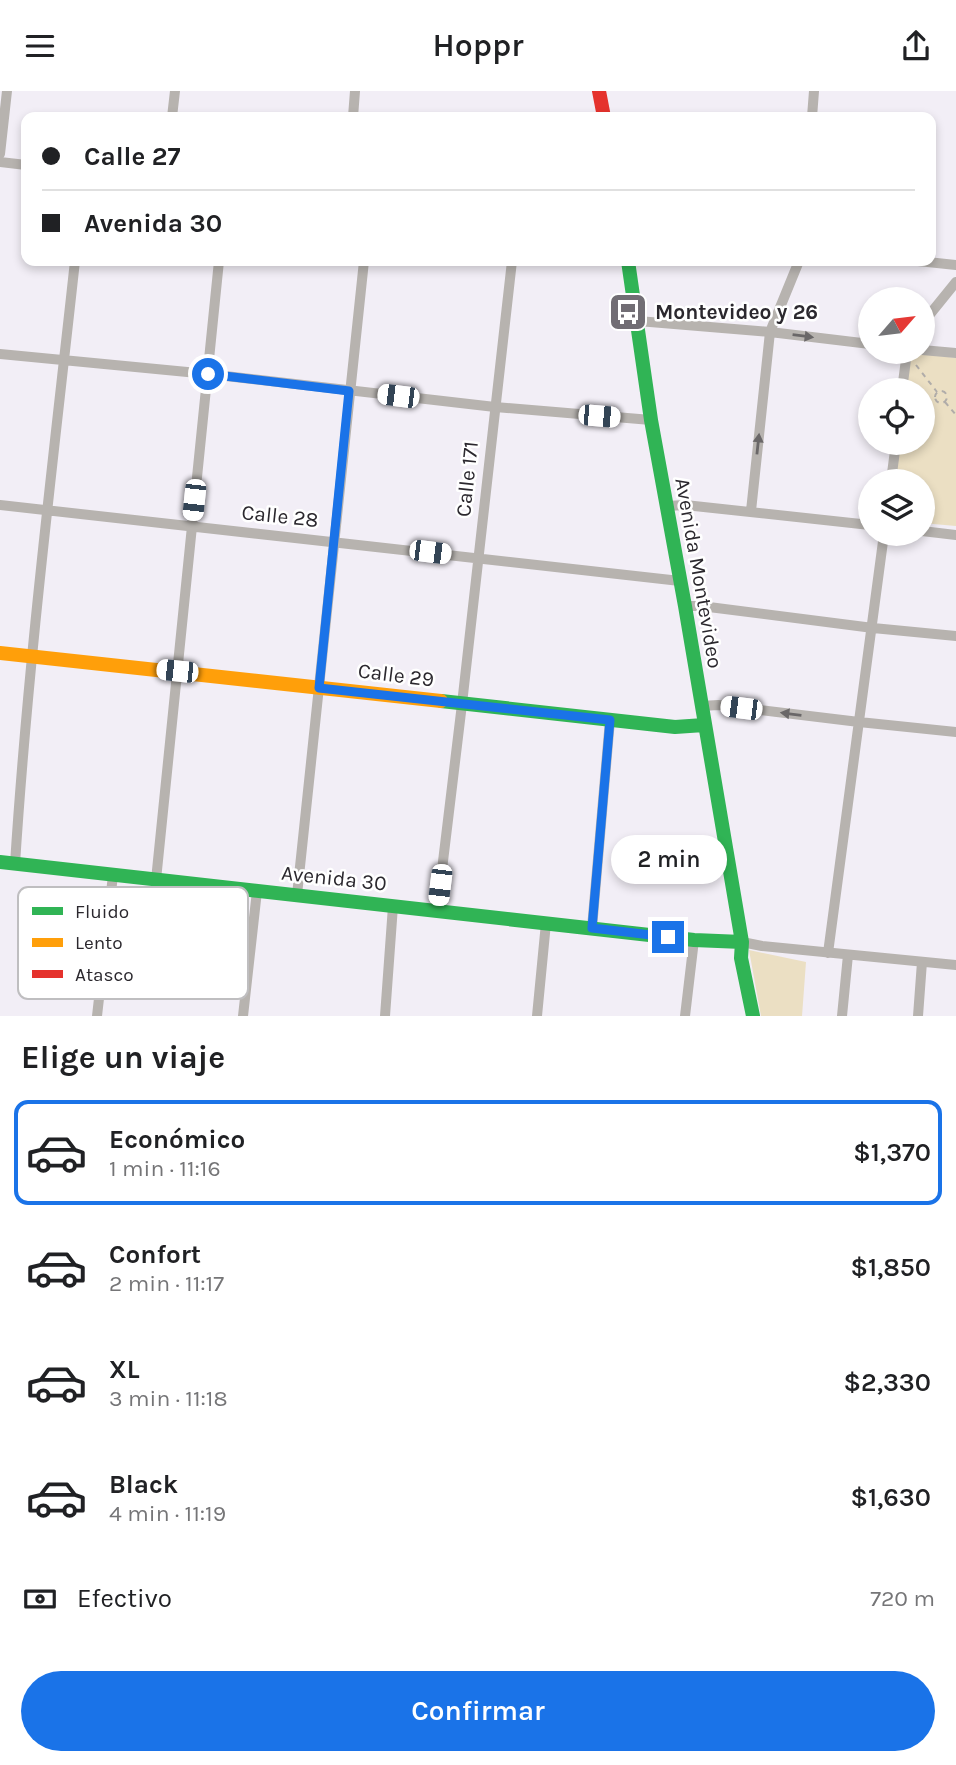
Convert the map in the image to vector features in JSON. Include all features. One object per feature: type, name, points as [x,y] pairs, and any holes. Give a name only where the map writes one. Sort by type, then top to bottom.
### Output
[{"type":"street","points":[[0,154],[7,91]]},
{"type":"street","points":[[173,112],[175,91]]},
{"type":"street","points":[[353,112],[355,91]]},
{"type":"street","points":[[599,91],[603,112]]},
{"type":"street","points":[[812,112],[814,91]]},
{"type":"street","points":[[0,162],[21,164]]},
{"type":"street","points":[[936,263],[956,265]]},
{"type":"street","points":[[7,863],[20,784],[46,510],[74,266]]},
{"type":"street","points":[[156,880],[219,266]]},
{"type":"street","points":[[297,895],[363,266]]},
{"type":"street","name":"Calle 171","points":[[437,911],[511,266]]},
{"type":"street","name":"Avenida Montevideo","points":[[629,266],[651,420],[743,942],[741,958],[753,1016]]},
{"type":"street","points":[[751,511],[771,332],[797,266]]},
{"type":"street","points":[[935,308],[956,282]]},
{"type":"street","points":[[638,320],[858,343]]},
{"type":"street","points":[[935,351],[956,353]]},
{"type":"street","points":[[0,354],[208,374],[495,407],[651,420]]},
{"type":"street","name":"Calle 28","points":[[0,505],[680,580]]},
{"type":"street","points":[[667,506],[751,511],[858,524]]},
{"type":"street","points":[[935,533],[956,535]]},
{"type":"street","points":[[828,953],[883,546]]},
{"type":"street","points":[[685,606],[956,636]]},
{"type":"street","name":"Calle 29","points":[[0,653],[610,720],[682,727],[704,725]]},
{"type":"street","points":[[702,706],[718,705],[956,732]]},
{"type":"street","points":[[592,928],[610,720]]},
{"type":"street","name":"Avenida 30","points":[[7,863],[220,887]]},
{"type":"street","points":[[112,887],[113,875]]},
{"type":"street","name":"Avenida 30","points":[[248,890],[694,940],[743,942],[956,965]]},
{"type":"street","points":[[248,971],[257,891]]},
{"type":"street","points":[[385,1016],[393,906]]},
{"type":"street","points":[[537,1016],[546,923]]},
{"type":"street","points":[[685,1016],[694,940]]},
{"type":"street","points":[[842,1016],[848,954]]},
{"type":"street","points":[[918,1016],[922,962]]},
{"type":"path","points":[[915,364],[937,392]]},
{"type":"path","points":[[937,392],[936,400],[945,401]]},
{"type":"path","points":[[937,392],[945,393],[945,401]]},
{"type":"path","points":[[945,401],[956,415]]},
{"type":"shaded area","points":[[935,355],[956,358],[956,526],[935,524],[935,469],[896,469],[897,455],[935,455],[935,378],[907,378],[908,364],[935,364]]},
{"type":"shaded area","points":[[749,950],[806,962],[802,1016],[761,1016]]},
{"type":"traffic: fast","points":[[629,266],[651,420],[685,606],[742,942],[741,958],[753,1016]]},
{"type":"traffic: fast","points":[[441,701],[675,727],[704,725]]},
{"type":"traffic: fast","points":[[0,862],[222,887]]},
{"type":"traffic: fast","points":[[248,890],[694,940],[742,942]]},
{"type":"traffic: slow","points":[[0,653],[441,701]]},
{"type":"traffic: jam","points":[[599,91],[603,112]]},
{"type":"place","name":"Montevideo y 26","points":[[628,312]]},
{"type":"route","points":[[208,374],[349,391],[319,688],[610,720],[592,928],[668,937]]}]
